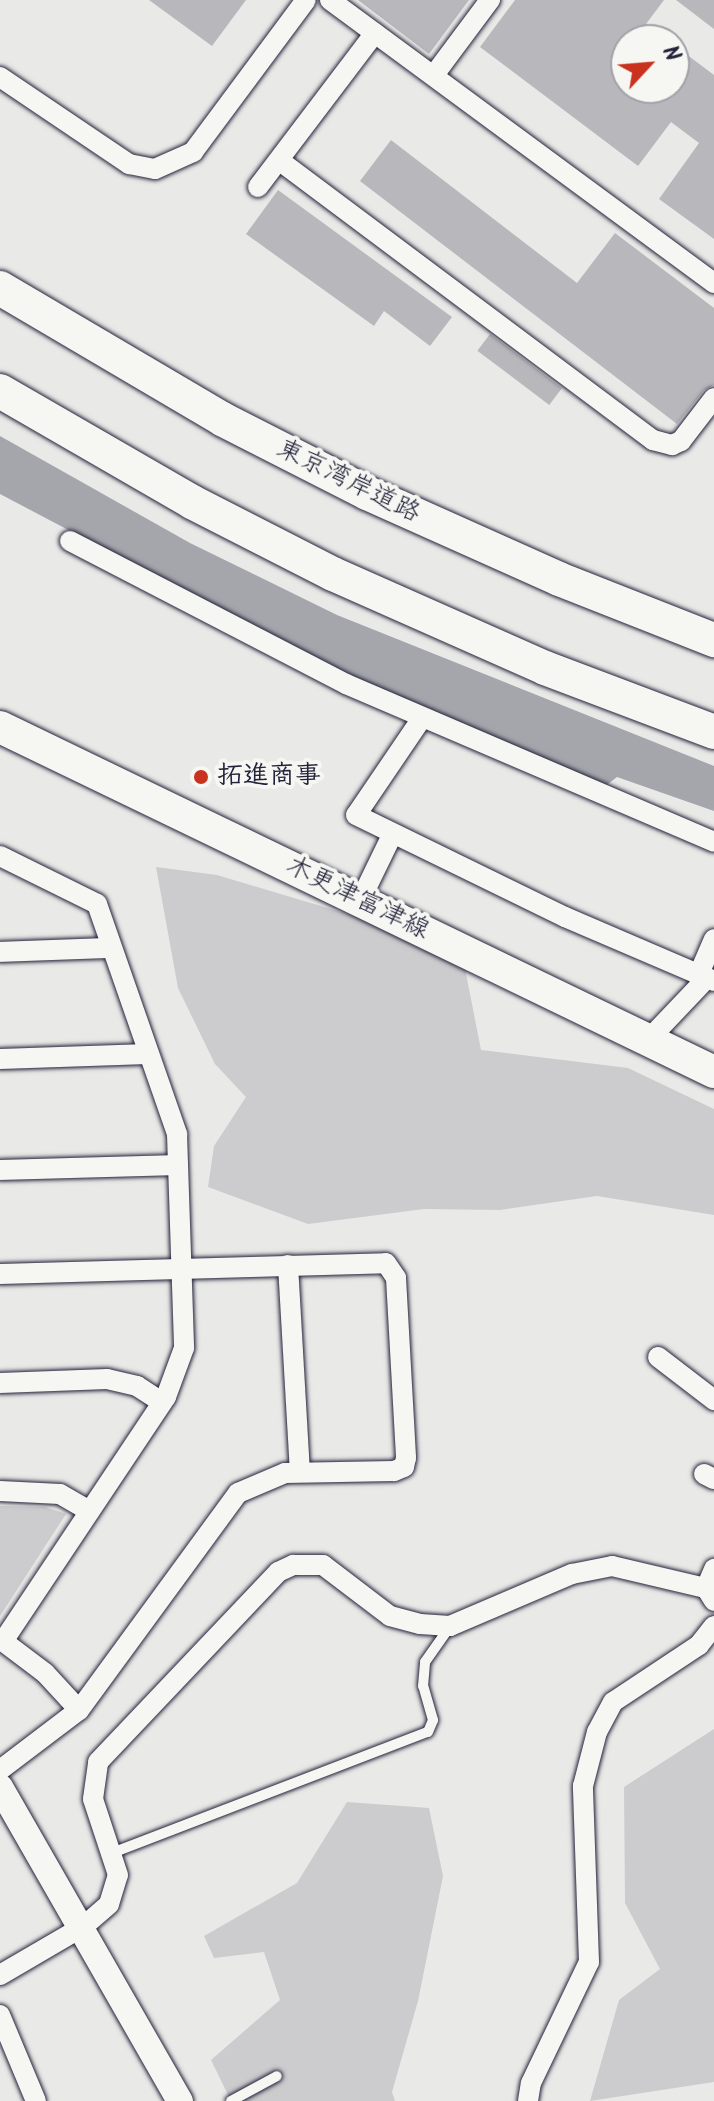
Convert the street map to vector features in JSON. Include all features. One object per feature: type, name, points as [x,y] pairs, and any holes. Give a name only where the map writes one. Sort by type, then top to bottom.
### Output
[{"type":"highway","name":"東京湾岸道路","points":[[0,288],[184,398],[367,493],[559,579],[714,640]]},
{"type":"highway","points":[[0,391],[192,502],[333,574],[545,668],[714,732]]},
{"type":"main road","name":"木更津富津線","points":[[0,727],[650,1038],[714,1072]]},
{"type":"street","points":[[0,77],[129,164],[155,169],[193,152],[306,0]]},
{"type":"street","points":[[330,0],[714,283]]},
{"type":"street","points":[[434,75],[490,0]]},
{"type":"street","points":[[258,187],[375,33]]},
{"type":"street","points":[[280,161],[653,440],[672,445],[681,441],[714,398]]},
{"type":"street","points":[[70,541],[422,718],[714,842]]},
{"type":"street","points":[[422,718],[356,815],[392,835],[706,978]]},
{"type":"street","points":[[360,901],[392,835]]},
{"type":"street","points":[[0,856],[97,904],[177,1134],[184,1348],[162,1402],[1,1640],[45,1673],[79,1710]]},
{"type":"street","points":[[650,1038],[706,978],[714,939]]},
{"type":"street","points":[[0,952],[111,948]]},
{"type":"street","points":[[0,1059],[148,1054]]},
{"type":"street","points":[[0,1170],[178,1165]]},
{"type":"street","points":[[0,1274],[386,1263],[393,1269],[404,1428],[404,1467],[300,1472],[265,1479],[238,1493],[79,1710],[0,1770]]},
{"type":"street","points":[[288,1265],[300,1472]]},
{"type":"street","points":[[658,1357],[714,1400]]},
{"type":"street","points":[[0,1383],[107,1379],[137,1386],[162,1402]]},
{"type":"street","points":[[0,1491],[60,1494],[90,1511]]},
{"type":"street","points":[[0,1975],[84,1926],[109,1904],[115,1890],[112,1853],[93,1799],[92,1777],[102,1755],[278,1572],[293,1565],[323,1565],[405,1623],[450,1626],[587,1569],[612,1566],[711,1586]]},
{"type":"street","points":[[528,2101],[531,2083],[589,1962],[583,1786],[597,1732],[613,1702],[699,1645],[714,1626]]},
{"type":"street","points":[[0,1787],[84,1926],[180,2101]]},
{"type":"street","points":[[0,2015],[36,2101]]},
{"type":"lane","points":[[112,1853],[428,1732],[433,1720],[423,1686],[425,1662],[450,1626]]},
{"type":"lane","points":[[231,2101],[277,2076]]},
{"type":"shaded area","points":[[0,436],[190,543],[337,615],[714,766],[714,811],[617,777],[604,787],[355,681],[0,494]]},
{"type":"shaded area","points":[[156,867],[217,875],[461,948],[481,1050],[628,1068],[714,1109],[714,1215],[597,1196],[500,1210],[424,1209],[308,1224],[208,1187],[214,1146],[246,1097],[215,1064],[178,988]]},
{"type":"shaded area","points":[[0,1506],[45,1507],[66,1514],[0,1616]]},
{"type":"shaded area","points":[[714,1729],[714,2082],[590,2101],[619,2000],[660,1969],[625,1903],[624,1787]]},
{"type":"shaded area","points":[[347,1802],[429,1808],[443,1876],[418,2001],[392,2092],[395,2101],[231,2101],[211,2060],[280,2000],[264,1952],[214,1958],[204,1936],[297,1883]]},
{"type":"building","points":[[149,0],[246,0],[212,46]]},
{"type":"building","points":[[358,0],[469,0],[429,54]]},
{"type":"building","points":[[515,0],[664,0],[646,24],[610,24],[610,104],[690,104],[690,57],[714,75],[714,239],[659,199],[699,143],[671,122],[638,166],[480,47]]},
{"type":"building","points":[[676,0],[714,0],[714,29]]},
{"type":"building","points":[[391,140],[577,283],[615,233],[714,308],[714,385],[704,390],[677,424],[360,181]]},
{"type":"building","points":[[278,190],[452,317],[430,346],[384,311],[374,326],[246,234]]},
{"type":"building","points":[[490,334],[562,388],[549,405],[477,351]]},
{"type":"place","name":"拓進商事","points":[[201,777]]}]
